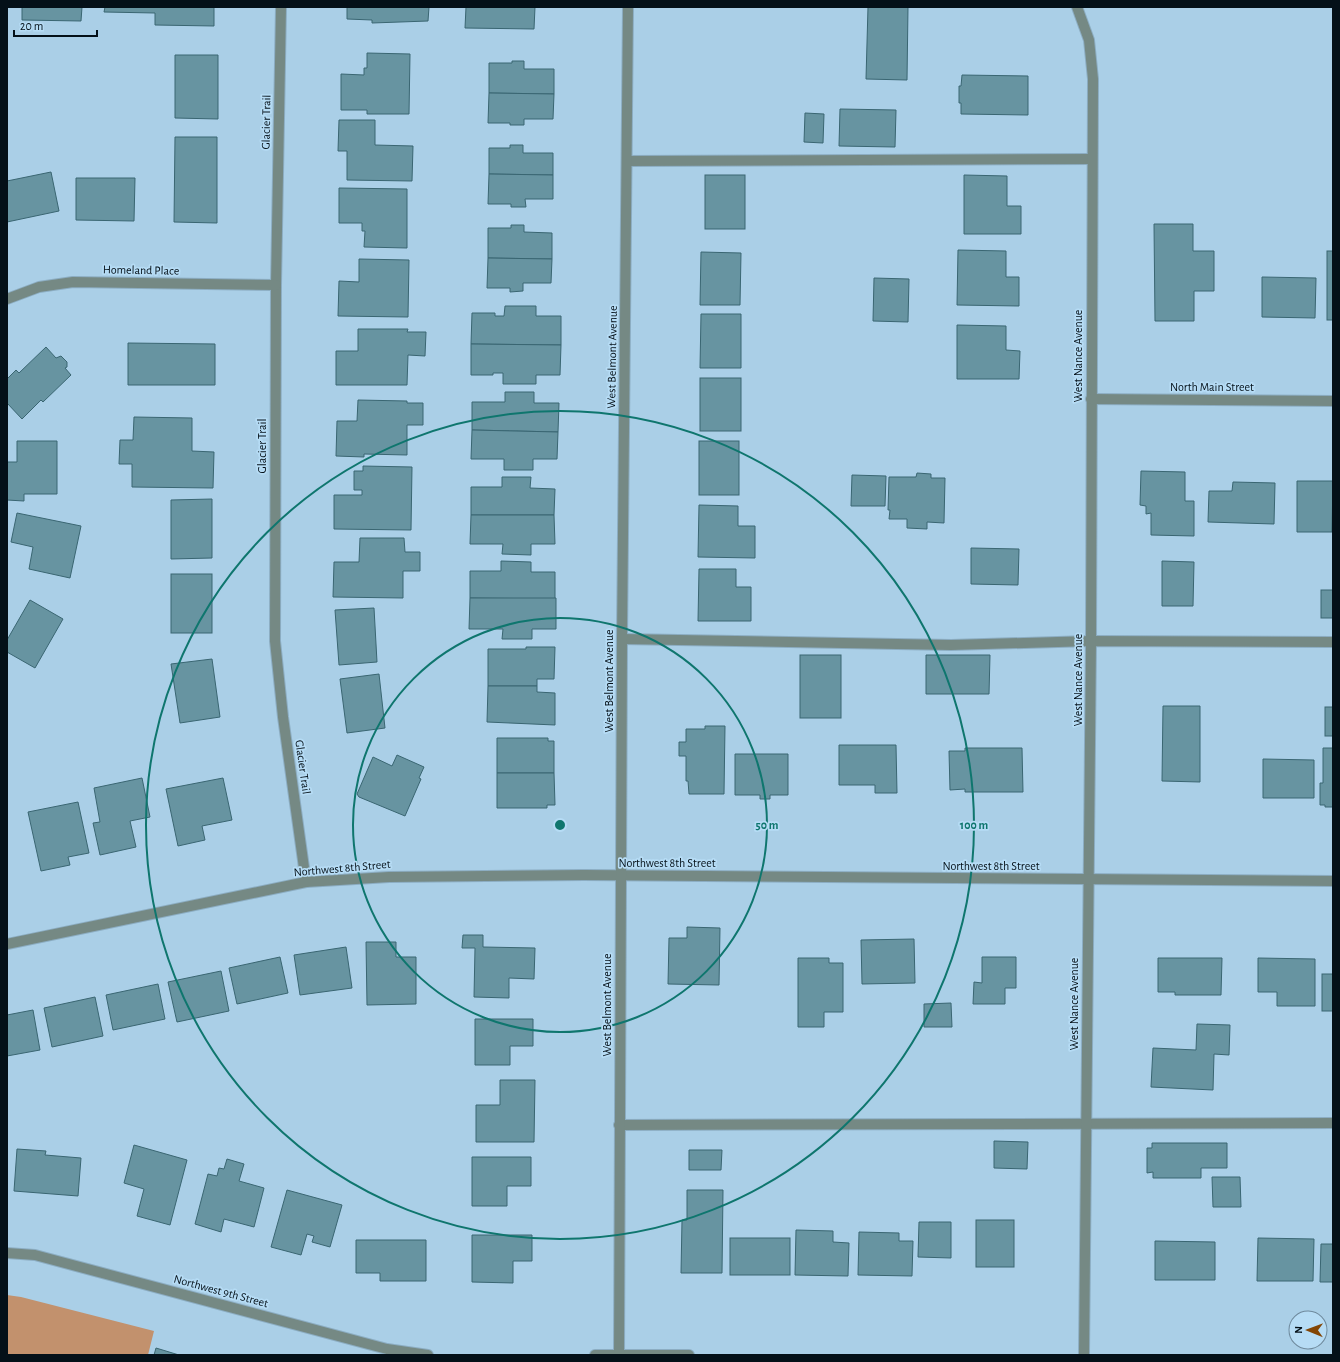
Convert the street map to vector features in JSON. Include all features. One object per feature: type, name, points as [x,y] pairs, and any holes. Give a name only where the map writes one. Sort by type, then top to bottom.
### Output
[{"type":"street","name":"Glacier Trail","points":[[281,7],[276,285],[275,641],[283,718],[306,882]]},
{"type":"street","name":"West Belmont Avenue","points":[[619,1355],[622,639],[628,7]]},
{"type":"street","name":"West Nance Avenue","points":[[1077,7],[1085,26],[1092,55],[1091,641],[1084,1355]]},
{"type":"street","points":[[627,161],[1092,159]]},
{"type":"street","name":"Homeland Place","points":[[7,300],[39,288],[73,282],[276,285]]},
{"type":"street","name":"North Main Street","points":[[1091,399],[1333,401]]},
{"type":"street","points":[[622,639],[951,645],[1091,641],[1333,642]]},
{"type":"street","name":"Northwest 8th Street","points":[[7,944],[306,882],[389,876],[622,876],[1333,881]]},
{"type":"street","points":[[619,1125],[1333,1123]]},
{"type":"street","name":"Northwest 9th Street","points":[[7,1253],[34,1255],[387,1349],[428,1355]]},
{"type":"street","points":[[595,1355],[689,1355]]},
{"type":"shaded area","points":[[7,1295],[21,1297],[154,1331],[148,1355],[7,1355]]},
{"type":"building","points":[[22,7],[82,7],[81,21],[22,20]]},
{"type":"building","points":[[105,7],[214,7],[214,26],[155,25],[155,13],[104,12]]},
{"type":"building","points":[[347,7],[429,7],[428,21],[372,23],[372,20],[347,19]]},
{"type":"building","points":[[466,7],[535,7],[534,29],[465,28]]},
{"type":"building","points":[[868,7],[908,7],[907,80],[866,79]]},
{"type":"building","points":[[367,53],[410,54],[409,114],[367,114],[367,110],[341,110],[341,74],[364,75],[364,68],[367,68]]},
{"type":"building","points":[[175,55],[218,55],[218,119],[175,118]]},
{"type":"building","points":[[512,61],[524,61],[524,69],[554,69],[554,94],[489,93],[489,63],[512,63]]},
{"type":"building","points":[[962,75],[1028,76],[1028,115],[961,114],[961,103],[959,103],[959,86],[961,86]]},
{"type":"building","points":[[489,93],[554,94],[553,119],[524,119],[524,125],[510,125],[510,123],[488,123]]},
{"type":"building","points":[[840,109],[896,110],[895,147],[839,146]]},
{"type":"building","points":[[805,113],[824,114],[823,143],[804,142]]},
{"type":"building","points":[[339,120],[375,120],[375,145],[413,146],[412,181],[347,180],[347,151],[338,151]]},
{"type":"building","points":[[175,137],[217,137],[217,223],[174,222]]},
{"type":"building","points":[[510,145],[523,145],[523,153],[553,153],[553,175],[489,174],[489,148],[510,148]]},
{"type":"building","points":[[51,172],[59,211],[7,222],[7,181]]},
{"type":"building","points":[[489,174],[553,175],[553,199],[525,199],[526,207],[511,207],[511,204],[488,204]]},
{"type":"building","points":[[705,175],[745,175],[745,229],[705,229]]},
{"type":"building","points":[[964,175],[1007,176],[1007,206],[1021,206],[1021,234],[964,234]]},
{"type":"building","points":[[76,178],[135,178],[134,221],[76,220]]},
{"type":"building","points":[[339,188],[407,189],[407,248],[364,247],[365,231],[362,231],[362,223],[339,223]]},
{"type":"building","points":[[1154,224],[1193,224],[1193,251],[1214,251],[1214,291],[1194,291],[1194,321],[1155,321]]},
{"type":"building","points":[[511,225],[524,225],[524,232],[552,233],[552,259],[488,258],[488,228],[511,228]]},
{"type":"building","points":[[958,250],[1006,251],[1006,277],[1019,277],[1019,306],[957,305]]},
{"type":"building","points":[[1327,251],[1333,251],[1333,320],[1327,320]]},
{"type":"building","points":[[701,252],[741,253],[740,305],[700,305]]},
{"type":"building","points":[[488,258],[552,259],[551,283],[523,283],[523,291],[510,292],[510,288],[487,288]]},
{"type":"building","points":[[359,259],[409,260],[408,317],[338,316],[339,281],[359,282]]},
{"type":"building","points":[[1262,277],[1316,278],[1315,318],[1262,317]]},
{"type":"building","points":[[874,278],[909,279],[908,322],[873,321]]},
{"type":"building","points":[[505,306],[536,306],[536,316],[561,316],[561,345],[471,344],[472,313],[495,313],[495,316],[504,316]]},
{"type":"building","points":[[701,314],[741,314],[741,368],[700,368]]},
{"type":"building","points":[[957,325],[1006,326],[1006,350],[1020,351],[1019,379],[957,379]]},
{"type":"building","points":[[358,329],[408,329],[407,332],[426,332],[425,356],[408,355],[407,385],[336,385],[336,351],[358,351]]},
{"type":"building","points":[[128,343],[215,344],[215,385],[128,385]]},
{"type":"building","points":[[471,344],[561,345],[560,375],[536,375],[536,384],[503,384],[503,373],[493,373],[493,375],[471,375]]},
{"type":"building","points":[[46,347],[56,358],[61,356],[67,362],[67,367],[65,368],[71,375],[43,402],[41,400],[22,419],[7,403],[7,379],[16,370],[19,373]]},
{"type":"building","points":[[700,378],[741,378],[741,431],[700,431]]},
{"type":"building","points":[[505,392],[534,392],[534,403],[559,403],[558,432],[472,430],[472,402],[505,402]]},
{"type":"building","points":[[358,400],[407,401],[407,403],[423,403],[423,425],[407,425],[407,455],[364,454],[364,457],[336,456],[337,421],[357,421]]},
{"type":"building","points":[[134,417],[192,418],[192,451],[214,452],[213,488],[132,487],[132,464],[119,464],[120,440],[133,440]]},
{"type":"building","points":[[472,430],[558,432],[557,459],[533,459],[533,470],[504,470],[504,459],[471,459]]},
{"type":"building","points":[[17,441],[57,441],[57,494],[24,494],[24,501],[7,500],[7,462],[17,462]]},
{"type":"building","points":[[699,441],[739,441],[739,495],[699,495]]},
{"type":"building","points":[[363,466],[412,467],[411,530],[334,529],[334,495],[362,495],[362,490],[354,490],[354,471],[363,471]]},
{"type":"building","points":[[1141,471],[1185,472],[1185,501],[1194,501],[1194,536],[1151,535],[1151,513],[1146,514],[1146,506],[1140,505]]},
{"type":"building","points":[[917,473],[931,474],[931,478],[945,478],[944,523],[927,522],[927,529],[907,528],[907,519],[889,519],[889,477],[916,477]]},
{"type":"building","points":[[852,475],[886,476],[885,506],[851,506]]},
{"type":"building","points":[[502,477],[531,477],[530,488],[555,489],[554,515],[471,515],[471,487],[502,487]]},
{"type":"building","points":[[1297,481],[1333,481],[1332,532],[1297,532]]},
{"type":"building","points":[[1233,482],[1275,483],[1274,524],[1208,522],[1209,491],[1232,491]]},
{"type":"building","points":[[212,499],[212,558],[171,559],[171,500]]},
{"type":"building","points":[[699,505],[738,506],[738,526],[755,526],[755,558],[698,557]]},
{"type":"building","points":[[17,513],[81,526],[70,578],[29,569],[33,547],[11,542]]},
{"type":"building","points":[[471,515],[554,515],[555,544],[531,544],[531,555],[502,554],[503,544],[470,544]]},
{"type":"building","points":[[360,538],[404,538],[405,552],[420,552],[420,571],[403,571],[403,598],[333,597],[334,562],[359,562]]},
{"type":"building","points":[[971,548],[1019,549],[1018,585],[971,584]]},
{"type":"building","points":[[501,561],[531,562],[531,572],[555,572],[555,599],[470,598],[470,571],[501,571]]},
{"type":"building","points":[[1162,561],[1194,562],[1193,606],[1162,606]]},
{"type":"building","points":[[699,569],[736,569],[736,587],[751,587],[751,621],[698,621]]},
{"type":"building","points":[[171,574],[212,574],[212,633],[171,633]]},
{"type":"building","points":[[1321,590],[1333,590],[1333,618],[1321,618]]},
{"type":"building","points":[[470,598],[556,598],[556,629],[532,629],[532,639],[502,639],[503,629],[469,629]]},
{"type":"building","points":[[30,600],[63,619],[35,668],[7,652],[7,640]]},
{"type":"building","points":[[374,608],[377,662],[339,665],[335,610]]},
{"type":"building","points":[[526,647],[555,647],[554,679],[537,679],[537,686],[488,686],[488,649],[526,649]]},
{"type":"building","points":[[800,655],[841,655],[841,718],[800,718]]},
{"type":"building","points":[[926,655],[990,655],[989,694],[926,694]]},
{"type":"building","points":[[212,659],[220,717],[180,723],[171,664]]},
{"type":"building","points":[[379,674],[385,728],[347,733],[340,679]]},
{"type":"building","points":[[488,686],[537,686],[537,692],[555,693],[555,725],[487,722]]},
{"type":"building","points":[[1163,706],[1200,706],[1200,782],[1162,781]]},
{"type":"building","points":[[1325,707],[1333,707],[1333,736],[1325,736]]},
{"type":"building","points":[[705,726],[725,726],[724,794],[689,794],[688,781],[686,781],[686,756],[679,756],[679,742],[686,742],[686,729],[705,729]]},
{"type":"building","points":[[497,738],[548,738],[548,741],[554,741],[554,773],[497,773]]},
{"type":"building","points":[[839,745],[896,745],[897,793],[875,793],[875,785],[839,785]]},
{"type":"building","points":[[965,748],[1022,748],[1023,792],[965,792],[965,789],[950,790],[949,751],[965,751]]},
{"type":"building","points":[[1323,748],[1333,748],[1333,807],[1325,807],[1325,805],[1320,805],[1320,783],[1323,783]]},
{"type":"building","points":[[735,754],[788,754],[788,795],[770,795],[770,799],[760,799],[760,795],[735,795]]},
{"type":"building","points":[[397,755],[424,767],[419,778],[421,779],[405,816],[359,797],[357,794],[373,757],[392,766]]},
{"type":"building","points":[[1263,759],[1314,760],[1314,798],[1263,798]]},
{"type":"building","points":[[497,773],[554,773],[555,805],[547,805],[547,808],[497,808]]},
{"type":"building","points":[[142,778],[150,817],[130,821],[136,847],[100,855],[93,823],[100,822],[94,788]]},
{"type":"building","points":[[223,778],[232,820],[202,826],[205,840],[178,846],[166,789]]},
{"type":"building","points":[[78,802],[89,853],[68,857],[70,865],[41,871],[28,812]]},
{"type":"building","points":[[687,927],[720,928],[719,985],[668,984],[669,938],[687,938]]},
{"type":"building","points":[[463,935],[483,935],[483,947],[535,948],[534,979],[509,978],[509,998],[474,997],[475,948],[462,948]]},
{"type":"building","points":[[914,939],[915,983],[862,984],[861,940]]},
{"type":"building","points":[[366,942],[396,942],[396,957],[416,957],[416,1004],[367,1005]]},
{"type":"building","points":[[346,947],[352,988],[300,995],[294,955]]},
{"type":"building","points":[[280,957],[288,993],[237,1004],[229,968]]},
{"type":"building","points":[[982,957],[1016,957],[1016,988],[1005,988],[1005,1004],[973,1004],[974,982],[982,983]]},
{"type":"building","points":[[798,958],[829,958],[829,963],[843,963],[843,1012],[824,1012],[824,1027],[798,1027]]},
{"type":"building","points":[[1158,958],[1222,958],[1221,995],[1175,995],[1175,992],[1158,992]]},
{"type":"building","points":[[1258,958],[1315,959],[1315,1006],[1277,1006],[1277,992],[1258,992]]},
{"type":"building","points":[[221,971],[229,1011],[177,1022],[168,982]]},
{"type":"building","points":[[1322,974],[1333,974],[1333,1011],[1322,1011]]},
{"type":"building","points":[[158,984],[165,1019],[113,1030],[106,995]]},
{"type":"building","points":[[95,997],[103,1036],[52,1047],[44,1008]]},
{"type":"building","points":[[951,1003],[952,1027],[924,1027],[924,1004]]},
{"type":"building","points":[[33,1010],[40,1050],[7,1056],[7,1015]]},
{"type":"building","points":[[475,1019],[533,1019],[533,1046],[510,1046],[510,1065],[475,1065]]},
{"type":"building","points":[[1197,1024],[1230,1025],[1229,1055],[1214,1054],[1213,1090],[1151,1087],[1153,1048],[1196,1050]]},
{"type":"building","points":[[500,1080],[535,1080],[534,1142],[476,1142],[476,1105],[500,1105]]},
{"type":"building","points":[[994,1141],[1028,1142],[1027,1169],[994,1168]]},
{"type":"building","points":[[1152,1143],[1227,1143],[1227,1168],[1201,1168],[1201,1178],[1153,1178],[1153,1172],[1147,1173],[1147,1148],[1152,1148]]},
{"type":"building","points":[[134,1145],[187,1160],[170,1225],[137,1216],[144,1189],[124,1183]]},
{"type":"building","points":[[17,1149],[46,1151],[45,1155],[81,1158],[78,1196],[14,1191]]},
{"type":"building","points":[[689,1150],[722,1150],[721,1170],[689,1170]]},
{"type":"building","points":[[472,1157],[531,1157],[531,1186],[507,1186],[507,1206],[472,1206]]},
{"type":"building","points":[[227,1159],[244,1164],[239,1181],[264,1188],[254,1227],[224,1219],[221,1232],[195,1224],[208,1174],[217,1176],[219,1168],[224,1169]]},
{"type":"building","points":[[1212,1177],[1240,1177],[1241,1207],[1213,1207]]},
{"type":"building","points":[[287,1190],[342,1205],[330,1247],[312,1242],[314,1236],[307,1234],[301,1255],[271,1247]]},
{"type":"building","points":[[687,1190],[723,1190],[722,1273],[681,1273],[682,1220],[687,1220]]},
{"type":"building","points":[[976,1220],[1014,1220],[1014,1267],[976,1267]]},
{"type":"building","points":[[919,1222],[951,1222],[951,1258],[918,1257]]},
{"type":"building","points":[[796,1230],[833,1231],[833,1242],[849,1243],[848,1276],[795,1275]]},
{"type":"building","points":[[859,1232],[899,1233],[899,1241],[913,1241],[912,1276],[858,1275]]},
{"type":"building","points":[[472,1235],[532,1235],[532,1261],[513,1261],[513,1283],[472,1282]]},
{"type":"building","points":[[730,1238],[790,1238],[790,1275],[730,1275]]},
{"type":"building","points":[[1258,1238],[1314,1239],[1313,1281],[1257,1281]]},
{"type":"building","points":[[356,1240],[426,1240],[426,1281],[380,1281],[380,1273],[356,1273]]},
{"type":"building","points":[[1155,1241],[1215,1242],[1215,1280],[1155,1280]]},
{"type":"building","points":[[1321,1244],[1333,1244],[1333,1282],[1320,1282]]},
{"type":"building","points":[[156,1348],[179,1355],[154,1355]]}]
